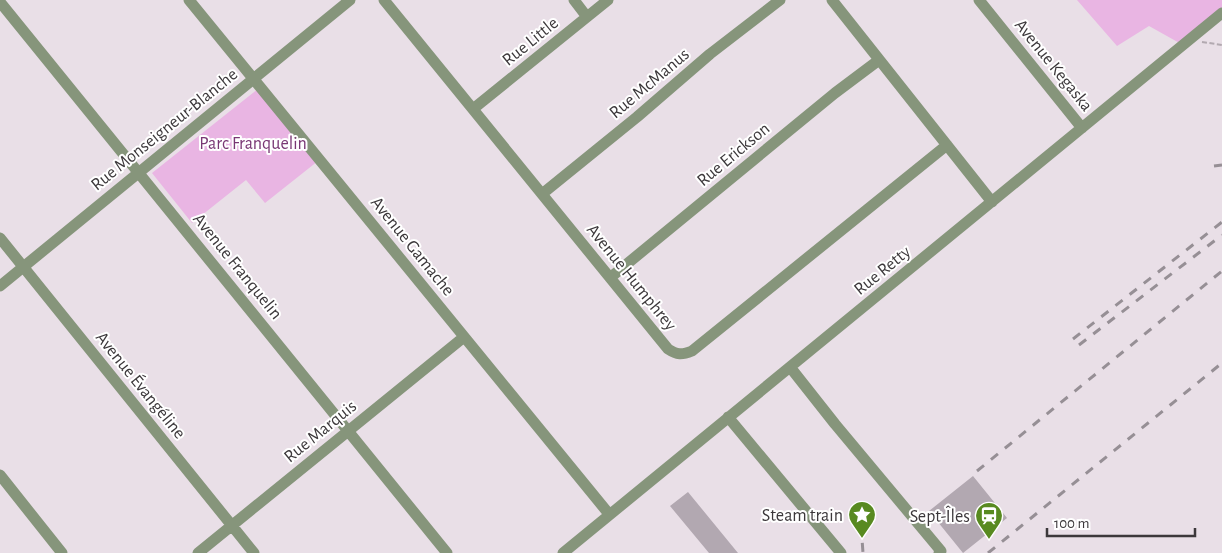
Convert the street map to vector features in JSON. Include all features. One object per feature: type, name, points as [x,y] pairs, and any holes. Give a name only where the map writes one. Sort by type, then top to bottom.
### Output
[{"type":"street","name":"Avenue Gamache","points":[[189,0],[609,514]]},
{"type":"street","name":"Rue Monseigneur-Blanche","points":[[0,286],[350,0]]},
{"type":"street","name":"Avenue Humphrey","points":[[384,0],[668,349],[682,355],[692,351],[947,145]]},
{"type":"street","points":[[574,0],[587,17]]},
{"type":"street","name":"Rue Little","points":[[473,110],[608,0]]},
{"type":"street","name":"Rue McManus","points":[[542,194],[638,117],[710,54],[780,0]]},
{"type":"street","points":[[832,0],[992,202]]},
{"type":"street","name":"Avenue Kegaska","points":[[979,0],[1082,128]]},
{"type":"street","name":"Avenue Franquelin","points":[[0,2],[448,553]]},
{"type":"street","name":"Rue Retty","points":[[563,553],[1222,13]]},
{"type":"street","name":"Rue Erickson","points":[[611,277],[836,92],[879,60]]},
{"type":"street","name":"Avenue Évangéline","points":[[0,238],[254,553]]},
{"type":"street","name":"Rue Marquis","points":[[198,553],[464,337]]},
{"type":"street","points":[[790,366],[941,551],[939,553]]},
{"type":"street","points":[[728,417],[840,553]]},
{"type":"street","points":[[0,475],[62,553]]},
{"type":"path","points":[[1190,39],[1222,45]]},
{"type":"green space","points":[[1077,0],[1222,0],[1222,13],[1183,45],[1149,26],[1117,46]]},
{"type":"green space","name":"Parc Franquelin","points":[[259,88],[318,161],[265,203],[246,180],[192,223],[152,173]]},
{"type":"building","points":[[973,476],[1007,518],[963,553],[929,511]]},
{"type":"building","points":[[688,492],[738,553],[709,553],[670,506]]},
{"type":"railway","points":[[1214,166],[1222,165]]},
{"type":"railway","points":[[1073,339],[1222,222]]},
{"type":"railway","points":[[1079,345],[1222,235]]},
{"type":"railway","points":[[977,471],[1222,271]]},
{"type":"railway","points":[[988,553],[1222,363]]},
{"type":"railway","points":[[861,525],[863,553]]},
{"type":"place","name":"Steam train","points":[[862,539]]},
{"type":"place","name":"Sept-Îles","points":[[989,540]]}]
